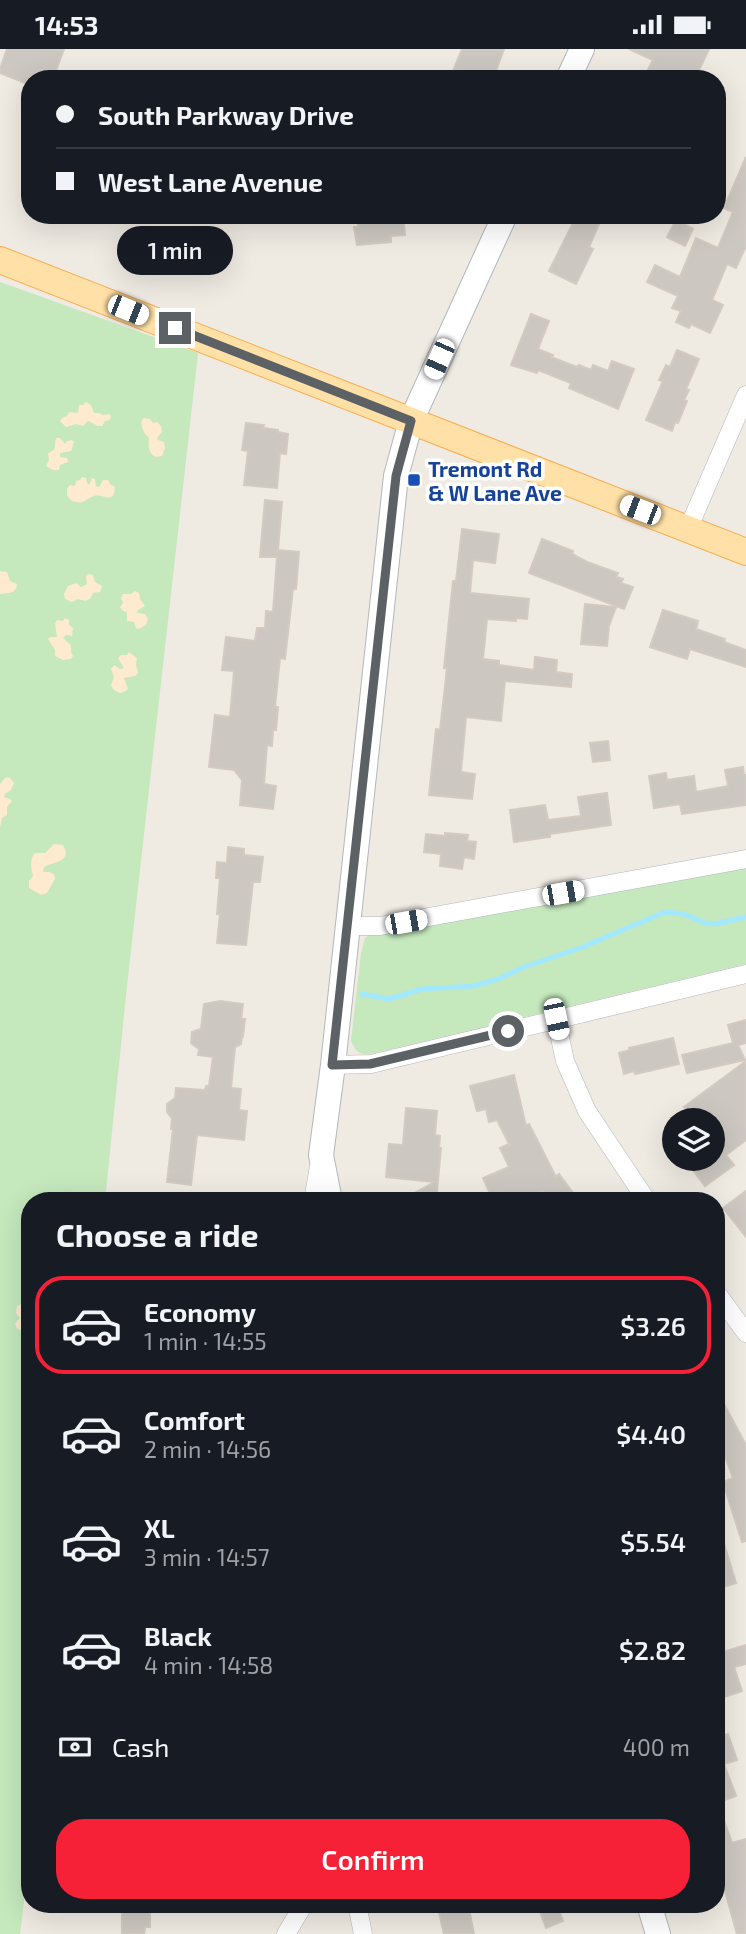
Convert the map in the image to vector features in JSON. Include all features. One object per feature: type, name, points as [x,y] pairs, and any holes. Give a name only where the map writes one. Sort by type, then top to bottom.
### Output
[{"type":"main road","points":[[0,260],[746,552]]},
{"type":"street","points":[[572,70],[582,49]]},
{"type":"street","points":[[315,1192],[332,1065],[396,476],[411,421],[501,224]]},
{"type":"street","points":[[688,529],[746,395]]},
{"type":"street","points":[[347,926],[380,926],[746,859]]},
{"type":"street","points":[[332,1065],[370,1064],[746,974]]},
{"type":"street","points":[[556,1019],[565,1061],[587,1111],[641,1192]]},
{"type":"street","points":[[321,1155],[328,1192]]},
{"type":"street","points":[[725,1304],[746,1332]]},
{"type":"street","points":[[286,1934],[299,1913]]},
{"type":"street","points":[[359,1913],[363,1934]]},
{"type":"street","points":[[652,1913],[658,1934]]},
{"type":"green space","points":[[0,282],[198,353],[106,1192],[21,1192],[23,1913],[20,1934],[0,1934]]},
{"type":"green space","points":[[746,866],[746,964],[369,1054],[356,1050],[351,1041],[361,953],[365,938],[374,932]]},
{"type":"sand","points":[[86,402],[91,405],[94,413],[109,414],[110,420],[105,421],[102,426],[88,421],[83,426],[76,424],[66,427],[60,421],[69,412],[78,413],[79,405]]},
{"type":"sand","points":[[144,418],[161,426],[162,432],[157,438],[164,442],[162,456],[153,456],[150,452],[149,438],[142,425]]},
{"type":"sand","points":[[56,438],[60,438],[65,444],[67,441],[74,442],[71,451],[60,453],[60,457],[67,458],[68,462],[60,465],[59,470],[53,470],[46,466],[48,453],[54,450]]},
{"type":"sand","points":[[82,477],[86,478],[89,485],[92,478],[95,479],[96,486],[99,487],[103,480],[108,480],[115,487],[113,496],[94,496],[82,502],[72,501],[67,496],[67,489],[70,485],[75,486],[76,481]]},
{"type":"sand","points":[[0,571],[7,572],[10,581],[17,584],[14,591],[0,594]]},
{"type":"sand","points":[[88,574],[93,575],[95,582],[102,586],[100,592],[93,593],[90,599],[85,601],[78,599],[72,602],[65,599],[68,586],[76,583],[81,587],[87,584]]},
{"type":"sand","points":[[135,591],[139,593],[145,606],[137,613],[145,614],[148,619],[146,625],[139,629],[134,622],[127,621],[127,612],[120,607],[123,594]]},
{"type":"sand","points":[[65,618],[73,628],[72,636],[66,635],[63,638],[71,645],[73,656],[63,660],[55,656],[55,650],[48,639],[57,637],[55,624],[57,620],[63,621]]},
{"type":"sand","points":[[129,652],[137,658],[138,673],[124,678],[128,689],[119,693],[111,685],[114,677],[111,669],[114,665],[120,669],[124,668],[118,658]]},
{"type":"sand","points":[[6,777],[14,783],[4,797],[12,801],[0,827],[0,784]]},
{"type":"sand","points":[[54,844],[63,845],[66,855],[61,861],[44,867],[43,872],[54,874],[55,879],[47,893],[41,895],[29,888],[29,881],[33,876],[32,858],[35,853],[45,853]]},
{"type":"sand","points":[[21,1304],[21,1330],[15,1324],[20,1318],[16,1313],[17,1306]]},
{"type":"building","points":[[7,49],[64,49],[56,70],[21,70],[21,81],[0,73]]},
{"type":"building","points":[[462,49],[504,49],[496,70],[454,70]]},
{"type":"building","points":[[629,49],[709,49],[699,70],[648,70],[653,60]]},
{"type":"building","points":[[746,157],[746,246],[736,268],[727,264],[712,300],[723,305],[710,333],[691,324],[689,328],[676,322],[681,311],[672,308],[678,296],[647,282],[655,265],[680,277],[696,238],[718,248],[733,212],[726,209]]},
{"type":"building","points":[[358,224],[404,224],[405,235],[391,236],[391,242],[357,245],[354,227],[358,227]]},
{"type":"building","points":[[572,224],[599,224],[589,247],[593,249],[576,284],[549,271]]},
{"type":"building","points":[[674,224],[684,224],[693,229],[685,246],[667,237]]},
{"type":"building","points":[[531,314],[549,321],[538,349],[553,355],[551,357],[591,370],[593,365],[608,371],[612,361],[634,369],[618,409],[569,388],[571,383],[538,370],[537,373],[511,365]]},
{"type":"building","points":[[677,350],[699,359],[686,389],[689,390],[684,400],[687,401],[672,431],[646,420],[663,381],[659,380],[666,365],[670,367]]},
{"type":"building","points":[[246,423],[264,425],[263,428],[288,434],[286,454],[280,453],[277,488],[244,485],[248,451],[242,450]]},
{"type":"building","points":[[265,500],[282,502],[278,550],[299,552],[285,659],[280,658],[275,707],[278,707],[276,730],[273,730],[272,746],[267,745],[264,784],[276,786],[273,809],[240,805],[242,780],[234,770],[209,767],[215,715],[230,717],[234,671],[222,670],[226,637],[255,641],[257,628],[265,628],[266,611],[273,612],[277,557],[260,557]]},
{"type":"building","points":[[462,529],[499,534],[495,563],[473,560],[470,593],[529,599],[527,619],[487,619],[483,659],[499,661],[499,665],[534,670],[535,657],[557,660],[556,672],[572,674],[571,687],[505,681],[501,721],[466,717],[461,772],[475,774],[472,799],[429,795],[436,729],[440,730],[453,581],[456,581]]},
{"type":"building","points":[[542,539],[573,551],[572,554],[587,562],[618,573],[616,577],[623,579],[621,583],[633,587],[624,609],[529,573]]},
{"type":"building","points":[[585,604],[616,607],[609,626],[607,646],[581,644]]},
{"type":"building","points":[[663,610],[698,621],[696,629],[746,650],[746,667],[690,649],[687,659],[650,647]]},
{"type":"building","points":[[608,741],[610,760],[593,762],[590,743]]},
{"type":"building","points":[[743,767],[746,775],[746,805],[682,814],[680,804],[654,808],[649,776],[666,773],[667,780],[694,776],[696,792],[728,786],[725,770]]},
{"type":"building","points":[[607,793],[611,825],[514,842],[510,810],[545,805],[548,820],[581,816],[578,797]]},
{"type":"building","points":[[445,833],[468,835],[467,841],[476,842],[474,859],[464,857],[462,869],[440,866],[441,854],[424,852],[426,834],[445,836]]},
{"type":"building","points":[[228,847],[244,849],[244,855],[263,857],[260,882],[253,882],[246,945],[217,943],[220,878],[216,878],[217,862],[227,863]]},
{"type":"building","points":[[220,1001],[243,1004],[243,1036],[241,1044],[235,1047],[231,1088],[241,1089],[239,1110],[247,1111],[244,1140],[197,1135],[191,1185],[167,1182],[173,1129],[167,1104],[175,1098],[176,1088],[205,1090],[206,1086],[209,1086],[213,1057],[198,1055],[199,1049],[191,1043],[192,1032],[201,1029],[204,1004]]},
{"type":"building","points":[[746,1020],[746,1043],[738,1045],[745,1060],[687,1073],[682,1055],[733,1043],[728,1025]]},
{"type":"building","points":[[673,1038],[679,1064],[624,1074],[619,1053],[630,1050],[629,1048]]},
{"type":"building","points":[[746,1061],[746,1140],[726,1155],[734,1165],[705,1186],[694,1171],[725,1171],[725,1108],[684,1107]]},
{"type":"building","points":[[514,1075],[526,1126],[529,1124],[556,1177],[559,1174],[572,1192],[489,1192],[483,1178],[509,1167],[500,1148],[509,1144],[497,1120],[489,1122],[486,1109],[477,1111],[470,1086]]},
{"type":"building","points":[[406,1108],[437,1111],[435,1135],[440,1136],[441,1148],[437,1192],[417,1192],[435,1182],[386,1177],[389,1144],[403,1145]]},
{"type":"building","points":[[746,1191],[746,1237],[725,1211],[725,1207]]},
{"type":"building","points":[[725,1406],[746,1445],[746,1541],[742,1542],[725,1488],[725,1481],[733,1478],[725,1456]]},
{"type":"building","points":[[725,1547],[736,1583],[725,1586]]},
{"type":"building","points":[[746,1645],[746,1664],[734,1667],[742,1691],[725,1697],[725,1651]]},
{"type":"building","points":[[728,1734],[737,1760],[725,1764],[725,1735]]},
{"type":"building","points":[[725,1767],[736,1796],[725,1800]]},
{"type":"building","points":[[725,1823],[732,1843],[746,1839],[746,1934],[737,1934],[725,1891]]},
{"type":"building","points":[[122,1913],[150,1913],[150,1927],[145,1927],[144,1934],[122,1934]]},
{"type":"building","points":[[439,1913],[470,1913],[474,1934],[444,1934]]},
{"type":"building","points":[[541,1913],[560,1913],[563,1921],[546,1928]]},
{"type":"waterway","points":[[362,994],[389,999],[422,989],[473,986],[580,948],[665,912],[684,914],[705,923],[715,924],[746,917]]},
{"type":"place","name":"Tremont Rd & W Lane Ave","points":[[414,480]]},
{"type":"route","points":[[175,328],[411,421],[396,476],[332,1065],[370,1064],[508,1031]]}]
